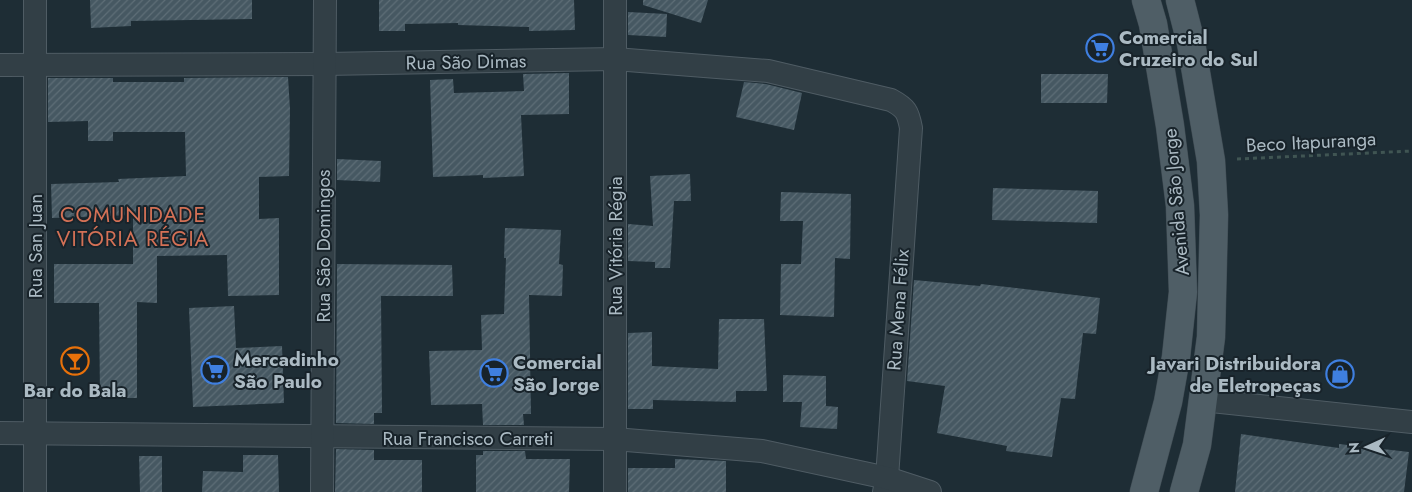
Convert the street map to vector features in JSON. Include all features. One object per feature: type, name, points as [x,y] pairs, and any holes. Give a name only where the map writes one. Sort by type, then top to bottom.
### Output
[{"type":"main road","name":"Avenida São Jorge","points":[[1144,492],[1168,402],[1176,357],[1183,292],[1180,206],[1170,126],[1153,24],[1146,0]]},
{"type":"main road","name":"Avenida São Jorge","points":[[1180,0],[1191,43],[1211,161],[1214,215],[1211,337],[1197,445],[1184,492]]},
{"type":"street","name":"Rua San Juan","points":[[35,0],[35,492]]},
{"type":"street","name":"Rua São Domingos","points":[[322,492],[325,0]]},
{"type":"street","name":"Rua Vitória Régia","points":[[614,492],[615,0]]},
{"type":"street","name":"Rua São Dimas","points":[[0,65],[325,64],[615,59],[768,71],[891,100],[902,106],[909,115],[911,128]]},
{"type":"street","name":"Rua Mena Félix","points":[[885,485],[911,128]]},
{"type":"street","points":[[1202,400],[1412,422]]},
{"type":"street","name":"Rua Francisco Carreti","points":[[0,434],[614,439],[762,451],[885,485],[930,492]]},
{"type":"path","name":"Beco Itapuranga","points":[[1211,161],[1256,157],[1412,151]]},
{"type":"building","points":[[90,0],[252,0],[252,19],[131,21],[131,26],[91,28]]},
{"type":"building","points":[[379,0],[574,0],[575,30],[529,31],[529,27],[458,25],[458,23],[405,24],[405,31],[379,31]]},
{"type":"building","points":[[643,0],[708,0],[701,23],[643,5]]},
{"type":"building","points":[[628,12],[667,14],[666,37],[628,35]]},
{"type":"building","points":[[569,73],[569,114],[521,115],[524,176],[483,178],[483,175],[433,177],[430,80],[453,79],[454,93],[524,91],[523,74]]},
{"type":"building","points":[[1041,74],[1108,74],[1107,103],[1041,103]]},
{"type":"building","points":[[288,77],[290,109],[289,176],[259,177],[259,219],[279,218],[279,295],[228,296],[227,255],[157,256],[157,303],[137,302],[137,398],[100,398],[99,303],[54,303],[54,264],[133,264],[133,215],[52,218],[51,184],[119,182],[118,179],[186,176],[185,132],[113,132],[113,141],[88,141],[88,121],[48,122],[48,78],[113,78],[113,82],[184,82],[184,78]]},
{"type":"building","points":[[744,82],[766,84],[802,93],[794,130],[736,117]]},
{"type":"building","points":[[337,159],[381,161],[380,182],[337,180]]},
{"type":"building","points":[[690,174],[691,201],[674,201],[670,268],[655,268],[655,262],[628,261],[628,224],[653,226],[650,176]]},
{"type":"building","points":[[993,188],[1098,191],[1097,223],[992,220]]},
{"type":"building","points":[[781,192],[851,194],[850,259],[835,258],[834,317],[780,315],[781,264],[801,264],[803,221],[780,221]]},
{"type":"building","points":[[505,228],[561,230],[559,264],[563,265],[562,296],[529,295],[531,414],[523,414],[524,425],[483,425],[482,404],[431,405],[429,351],[482,350],[481,315],[504,314]]},
{"type":"building","points":[[337,264],[452,265],[453,296],[381,296],[382,413],[374,413],[374,424],[336,423]]},
{"type":"building","points":[[914,280],[980,286],[981,284],[1100,298],[1096,334],[1083,333],[1075,399],[1061,398],[1052,457],[1006,451],[1007,446],[937,433],[945,386],[907,381]]},
{"type":"building","points":[[234,306],[236,348],[282,346],[284,403],[193,407],[189,308]]},
{"type":"building","points":[[719,319],[764,319],[767,391],[736,391],[736,402],[653,400],[653,409],[628,409],[628,333],[652,332],[652,366],[718,369]]},
{"type":"building","points":[[783,375],[826,376],[826,406],[838,407],[837,429],[800,427],[802,402],[783,402]]},
{"type":"building","points":[[1241,434],[1339,448],[1339,444],[1409,452],[1404,492],[1235,492]]},
{"type":"building","points":[[336,449],[374,450],[374,460],[422,460],[422,492],[335,492]]},
{"type":"building","points":[[483,451],[525,451],[526,459],[570,459],[569,492],[476,492],[476,455],[483,455]]},
{"type":"building","points":[[243,455],[278,455],[279,492],[202,492],[203,471],[243,472]]},
{"type":"building","points":[[139,456],[162,456],[162,492],[140,492]]},
{"type":"building","points":[[675,459],[726,461],[726,492],[628,492],[628,468],[675,468]]},
{"type":"place","name":"Comercial Cruzeiro do Sul","points":[[1100,48]]},
{"type":"place","name":"Bar do Bala","points":[[75,361]]},
{"type":"place","name":"Mercadinho São Paulo","points":[[215,370]]},
{"type":"place","name":"Comercial São Jorge","points":[[494,373]]},
{"type":"place","name":"Javari Distribuidora de Eletropeças","points":[[1340,374]]},
{"type":"district","name":"COMUNIDADE VITÓRIA RÉGIA","points":[[133,227]]}]
